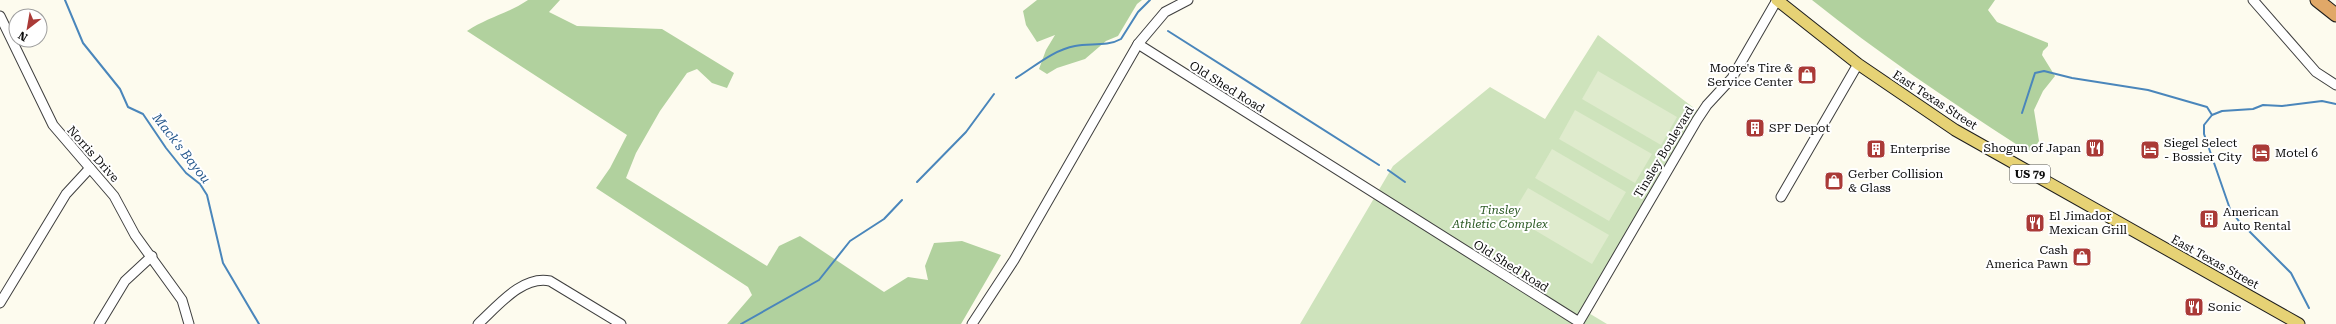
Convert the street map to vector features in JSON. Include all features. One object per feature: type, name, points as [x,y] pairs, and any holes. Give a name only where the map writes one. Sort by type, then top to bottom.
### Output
[{"type":"highway","points":[[2317,0],[2336,15]]},
{"type":"main road","name":"East Texas Street","points":[[1777,0],[1858,64],[1911,102],[1978,144],[2299,324]]},
{"type":"street","points":[[972,324],[1018,254],[1138,44],[1166,12],[1188,0]]},
{"type":"street","name":"Tinsley Boulevard","points":[[1579,322],[1697,120],[1707,105],[1732,78],[1777,0]]},
{"type":"street","points":[[2253,0],[2316,72],[2336,85]]},
{"type":"street","name":"Norris Drive","points":[[0,16],[53,125],[61,138],[114,196],[135,235],[152,256],[182,300],[189,324]]},
{"type":"street","name":"Old Shed Road","points":[[1138,44],[1579,322]]},
{"type":"street","points":[[1781,197],[1858,64]]},
{"type":"street","points":[[0,303],[66,194],[90,168]]},
{"type":"street","points":[[99,324],[125,280],[152,256]]},
{"type":"street","points":[[478,324],[514,293],[532,280],[542,279],[550,280],[621,324]]},
{"type":"green space","points":[[528,0],[560,0],[549,12],[577,26],[662,29],[734,73],[727,88],[712,83],[697,69],[687,73],[660,111],[636,153],[626,178],[767,266],[779,246],[800,236],[884,292],[908,277],[928,280],[925,266],[934,243],[962,241],[1001,255],[961,324],[727,324],[752,295],[748,287],[596,188],[610,168],[627,135],[467,31],[482,22],[521,5]]},
{"type":"green space","points":[[1037,0],[1142,0],[1137,4],[1118,36],[1106,41],[1085,59],[1057,68],[1047,74],[1039,69],[1046,50],[1055,35],[1037,42],[1026,25],[1023,11]]},
{"type":"green space","points":[[1812,0],[1995,0],[1988,10],[1997,22],[2048,43],[2048,46],[2043,51],[2042,55],[2055,76],[2043,91],[2034,110],[2039,141],[2032,152],[2019,146],[1914,76],[1862,39]]},
{"type":"green space","name":"Tinsley Athletic Complex","points":[[1598,35],[1698,111],[1582,309],[1607,324],[1300,324],[1393,166],[1490,87],[1545,119]]},
{"type":"green space","points":[[1598,71],[1677,117],[1661,145],[1582,99]]},
{"type":"green space","points":[[1575,110],[1652,154],[1635,183],[1559,139]]},
{"type":"green space","points":[[1552,149],[1626,192],[1609,221],[1535,178]]},
{"type":"green space","points":[[1528,188],[1609,235],[1592,264],[1511,216]]},
{"type":"waterway","name":"Mack's Bayou","points":[[65,0],[83,43],[120,89],[128,107],[143,114],[166,148],[186,173],[200,184],[207,195],[223,263],[259,324]]},
{"type":"waterway","points":[[1016,78],[1044,59],[1067,48],[1081,45],[1110,43],[1121,39],[1138,12],[1150,0]]},
{"type":"waterway","points":[[1168,31],[1379,165]]},
{"type":"waterway","points":[[2022,113],[2035,73],[2044,71],[2072,78],[2148,90],[2207,107],[2212,115]]},
{"type":"waterway","points":[[917,182],[966,132],[994,94]]},
{"type":"waterway","points":[[2309,308],[2291,273],[2238,220],[2230,209],[2204,134],[2204,125],[2212,115],[2222,111],[2253,109],[2263,105],[2282,106],[2322,101],[2336,104]]},
{"type":"waterway","points":[[1388,170],[1405,182]]},
{"type":"waterway","points":[[741,324],[819,280],[850,241],[884,219],[902,200]]},
{"type":"place","name":"Moore's Tire & Service Center","points":[[1807,75]]},
{"type":"place","name":"SPF Depot","points":[[1755,128]]},
{"type":"place","name":"Shogun of Japan","points":[[2095,148]]},
{"type":"place","name":"Enterprise","points":[[1876,149]]},
{"type":"place","name":"Siegel Select - Bossier City","points":[[2150,150]]},
{"type":"place","name":"Motel 6","points":[[2261,153]]},
{"type":"place","name":"Gerber Collision & Glass","points":[[1834,181]]},
{"type":"place","name":"American Auto Rental","points":[[2209,219]]},
{"type":"place","name":"El Jimador Mexican Grill","points":[[2035,223]]},
{"type":"place","name":"Cash America Pawn","points":[[2082,257]]},
{"type":"place","name":"Sonic","points":[[2194,307]]}]
